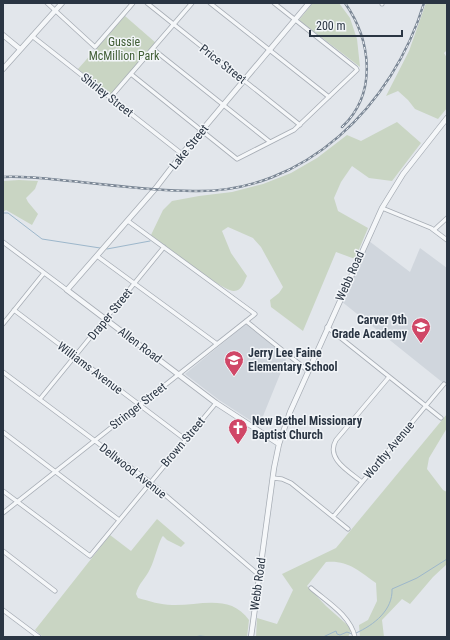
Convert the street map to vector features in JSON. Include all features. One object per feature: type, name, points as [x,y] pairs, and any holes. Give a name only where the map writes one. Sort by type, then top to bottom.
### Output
[{"type":"street","points":[[47,3],[95,47],[133,3]]},
{"type":"street","points":[[3,69],[62,3]]},
{"type":"street","name":"Price Street","points":[[147,3],[300,125]]},
{"type":"street","points":[[110,98],[192,3]]},
{"type":"street","points":[[210,3],[329,97]]},
{"type":"street","points":[[131,74],[237,159],[294,130],[357,69],[274,3]]},
{"type":"street","name":"Lake Street","points":[[67,290],[156,189],[182,154],[309,3]]},
{"type":"street","points":[[3,35],[20,49]]},
{"type":"street","name":"Shirley Street","points":[[32,36],[182,154]]},
{"type":"street","points":[[153,49],[270,142]]},
{"type":"street","name":"Webb Road","points":[[251,637],[273,478],[279,444],[290,412],[307,370],[382,208],[403,174],[447,118]]},
{"type":"street","points":[[382,208],[434,230],[447,240]]},
{"type":"street","points":[[434,230],[447,218]]},
{"type":"street","points":[[128,221],[164,247]]},
{"type":"street","points":[[3,249],[5,244]]},
{"type":"street","name":"Allen Road","points":[[5,244],[216,403],[279,444]]},
{"type":"street","name":"Draper Street","points":[[40,399],[164,247]]},
{"type":"street","name":"Stringer Street","points":[[3,513],[139,404],[255,314],[164,247]]},
{"type":"street","points":[[97,256],[217,344]]},
{"type":"street","points":[[3,324],[44,273]]},
{"type":"street","name":"Williams Avenue","points":[[14,310],[186,440]]},
{"type":"street","points":[[246,321],[307,370]]},
{"type":"street","points":[[327,327],[440,418]]},
{"type":"street","name":"Dellwood Avenue","points":[[3,372],[150,482],[259,574]]},
{"type":"street","points":[[362,482],[336,460],[333,454],[333,446],[336,440],[389,377]]},
{"type":"street","name":"Worthy Avenue","points":[[333,516],[444,384]]},
{"type":"street","name":"Brown Street","points":[[17,502],[90,556],[216,403]]},
{"type":"street","points":[[3,432],[119,520]]},
{"type":"street","points":[[273,478],[282,479],[291,483],[348,528]]},
{"type":"street","points":[[3,491],[17,502]]},
{"type":"street","points":[[3,551],[55,591]]},
{"type":"street","points":[[311,588],[345,617],[352,628],[355,637]]},
{"type":"street","points":[[3,610],[39,637]]},
{"type":"shaded area","name":"Carver 9th Grade Academy","points":[[369,241],[410,272],[420,248],[447,268],[447,386],[341,301]]},
{"type":"shaded area","name":"Jerry Lee Faine Elementary School","points":[[246,324],[287,357],[259,426],[219,400],[185,374]]},
{"type":"green space","points":[[313,3],[339,3],[350,18],[357,39],[360,67],[299,20]]},
{"type":"green space","points":[[426,3],[447,3],[447,50],[444,53],[447,58],[447,108],[438,119],[415,109],[398,91],[386,96],[409,51]]},
{"type":"green space","name":"Gussie McMillion Park","points":[[125,16],[156,43],[111,94],[109,94],[78,69]]},
{"type":"green space","points":[[397,122],[421,143],[392,181],[369,178],[352,166],[341,182],[334,198],[338,211],[368,228],[355,259],[336,252],[303,331],[271,307],[270,300],[279,293],[283,287],[261,247],[253,238],[228,227],[222,231],[231,253],[247,276],[241,288],[234,291],[218,284],[206,276],[151,235],[163,210],[172,201],[232,192],[263,184],[291,173],[317,158],[347,135],[361,141]]},
{"type":"green space","points":[[3,181],[38,181],[35,189],[26,198],[38,214],[32,225],[6,210],[3,212]]},
{"type":"green space","points":[[447,414],[447,428],[429,458],[427,469],[443,490],[447,492],[447,564],[433,577],[410,604],[402,599],[382,620],[384,637],[360,637],[359,625],[368,620],[377,601],[376,583],[353,567],[341,563],[326,562],[307,586],[326,606],[352,629],[348,637],[256,637],[257,618],[277,624],[293,590],[282,574],[336,548]]},
{"type":"green space","points":[[157,519],[185,543],[181,547],[167,540],[163,536],[162,537],[150,569],[137,590],[136,594],[138,598],[168,605],[214,603],[233,606],[249,620],[247,637],[43,637],[35,630],[110,535],[131,551]]},
{"type":"waterway","points":[[3,213],[8,213],[42,239],[100,248]]},
{"type":"waterway","points":[[107,249],[150,241]]},
{"type":"waterway","points":[[356,633],[376,621],[386,610],[389,604],[392,589],[417,578],[447,559]]},
{"type":"waterway","points":[[323,637],[336,631],[337,634],[340,635],[347,632],[352,634]]},
{"type":"waterway","points":[[194,637],[210,637]]},
{"type":"waterway","points":[[237,637],[242,637]]},
{"type":"railway","points":[[342,127],[354,113],[361,98],[366,83],[367,66],[361,33],[345,3]]},
{"type":"railway","points":[[3,177],[32,177],[143,189],[176,191],[234,188],[272,177],[307,160],[339,136],[367,108],[391,76],[410,40],[424,3]]},
{"type":"place","name":"Carver 9th Grade Academy","points":[[421,344]]},
{"type":"place","name":"Jerry Lee Faine Elementary School","points":[[234,377]]},
{"type":"place","name":"New Bethel Missionary Baptist Church","points":[[238,445]]}]
